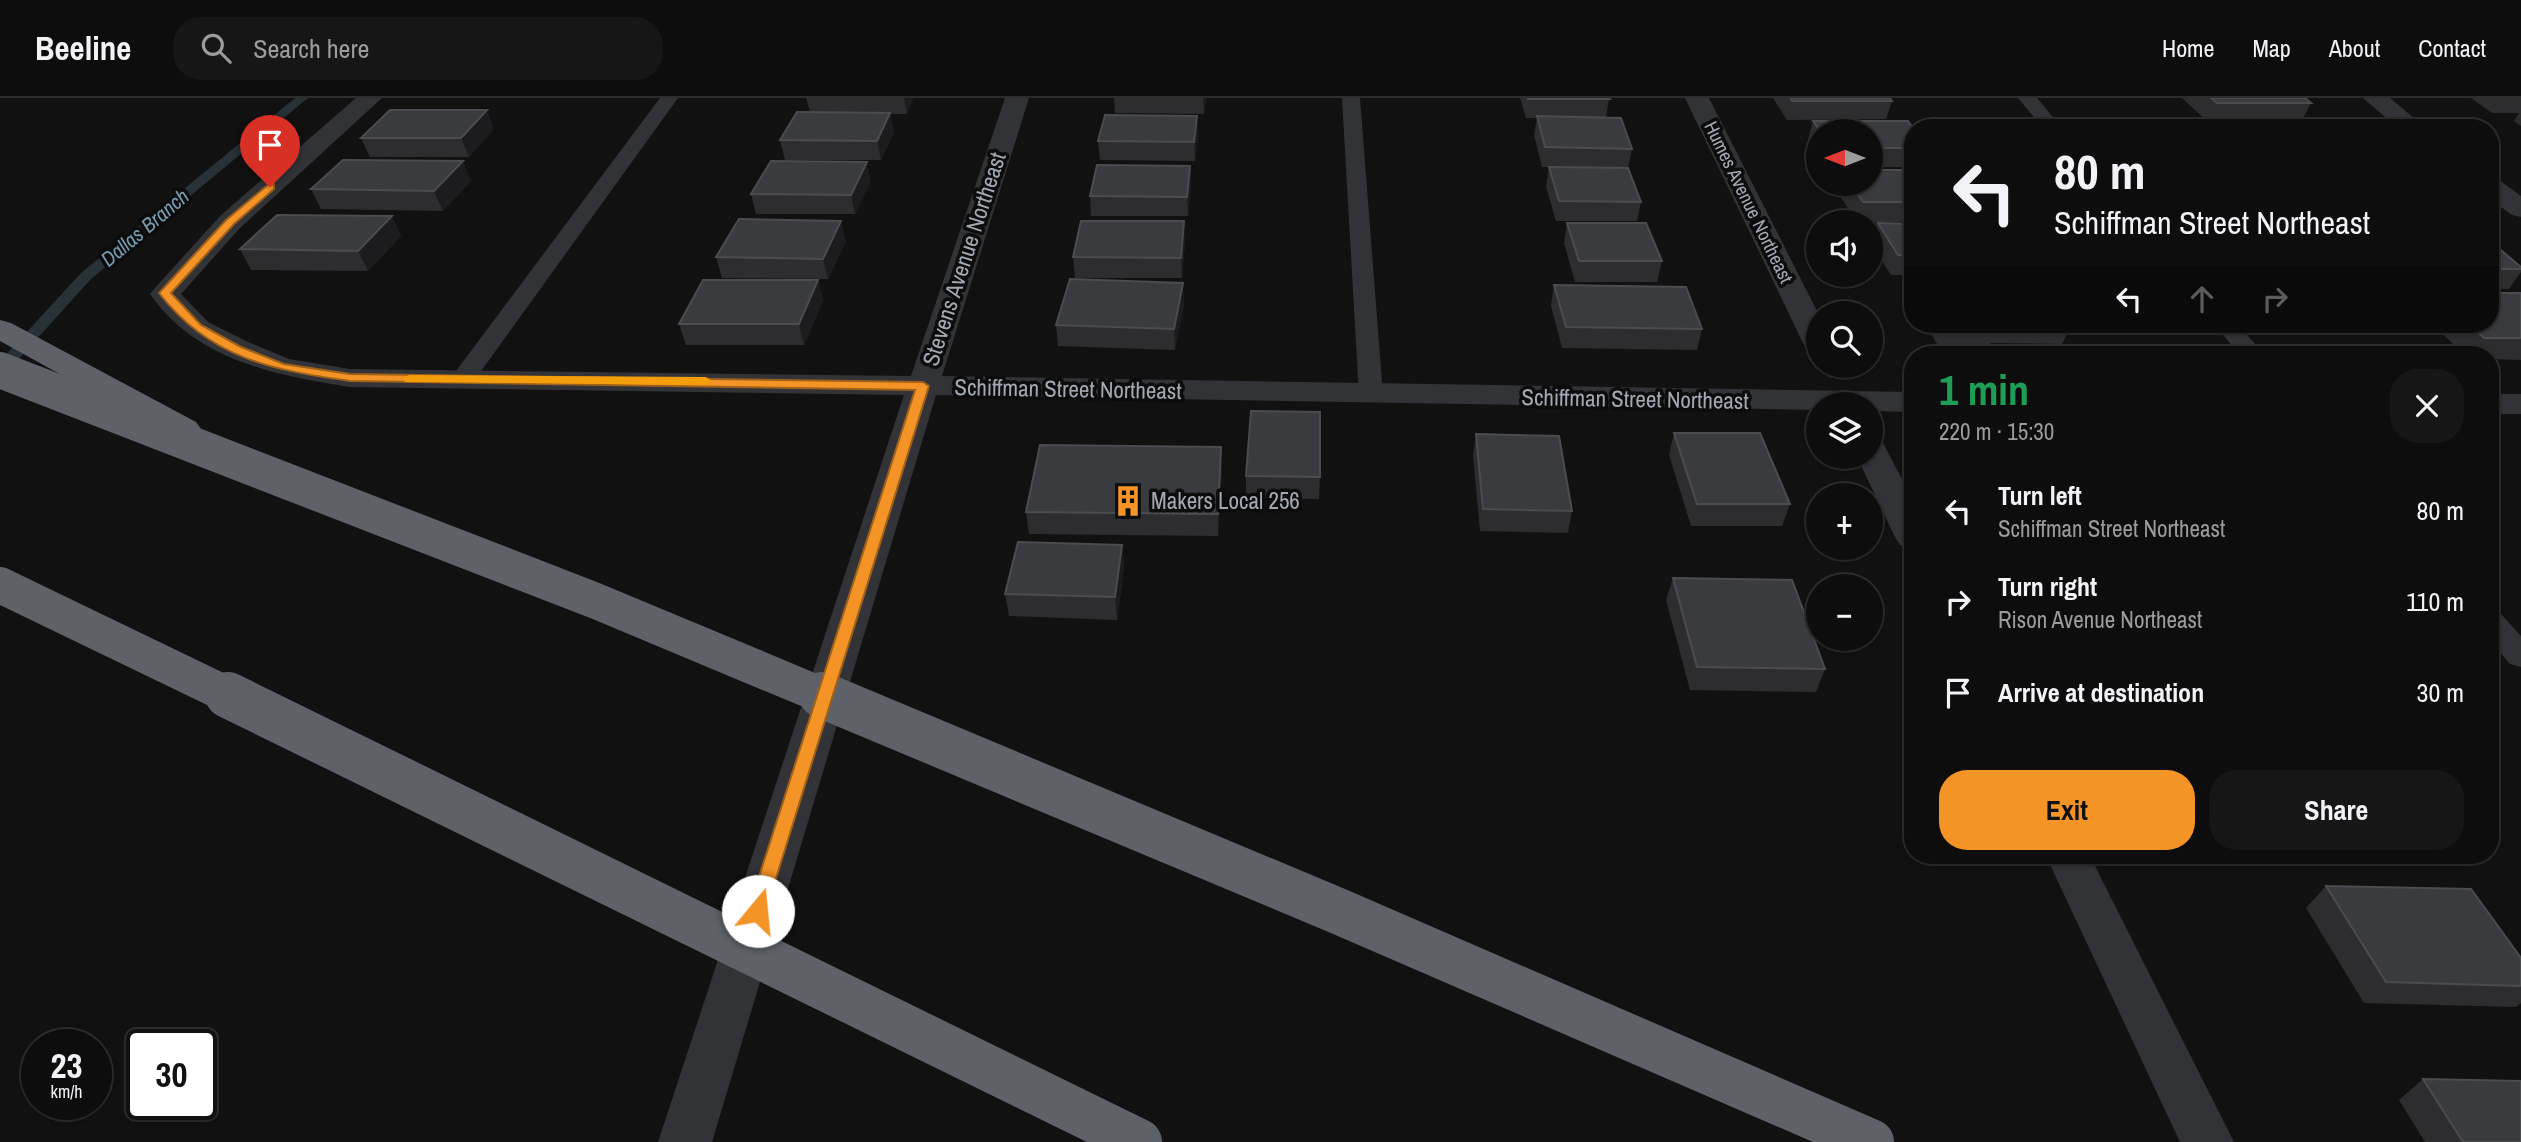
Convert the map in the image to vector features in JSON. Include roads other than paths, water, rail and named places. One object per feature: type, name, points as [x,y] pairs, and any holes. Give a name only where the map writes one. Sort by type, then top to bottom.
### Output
[{"type":"highway","points":[[0,329],[260,471]]},
{"type":"highway","points":[[0,370],[660,628],[1338,911],[1871,1142]]},
{"type":"highway","points":[[0,585],[509,831],[1139,1142]]},
{"type":"street","name":"Schiffman Street Northeast","points":[[369,98],[230,222],[165,293],[197,328],[237,349],[282,367],[350,377],[730,381],[1806,402]]},
{"type":"street","name":"Stevens Avenue Northeast","points":[[685,1142],[923,386],[1017,98]]},
{"type":"street","name":"Humes Avenue Northeast","points":[[1698,98],[1806,318]]},
{"type":"street","points":[[2375,98],[2402,119]]},
{"type":"street","points":[[2499,193],[2521,209]]},
{"type":"street","name":"Schiffman Street Northeast","points":[[1883,402],[1904,402]]},
{"type":"street","points":[[2499,404],[2521,404]]},
{"type":"street","points":[[1880,469],[1904,518]]},
{"type":"street","points":[[2072,864],[2207,1142]]},
{"type":"lane","points":[[462,380],[669,98]]},
{"type":"lane","points":[[1351,98],[1371,395]]},
{"type":"lane","points":[[2027,98],[2045,119]]},
{"type":"lane","points":[[2233,333],[2245,346]]},
{"type":"lane","points":[[2499,631],[2521,656]]},
{"type":"waterway","name":"Dallas Branch","points":[[0,370],[86,276],[302,98]]},
{"type":"place","name":"Makers Local 256","points":[[1128,501]]}]
